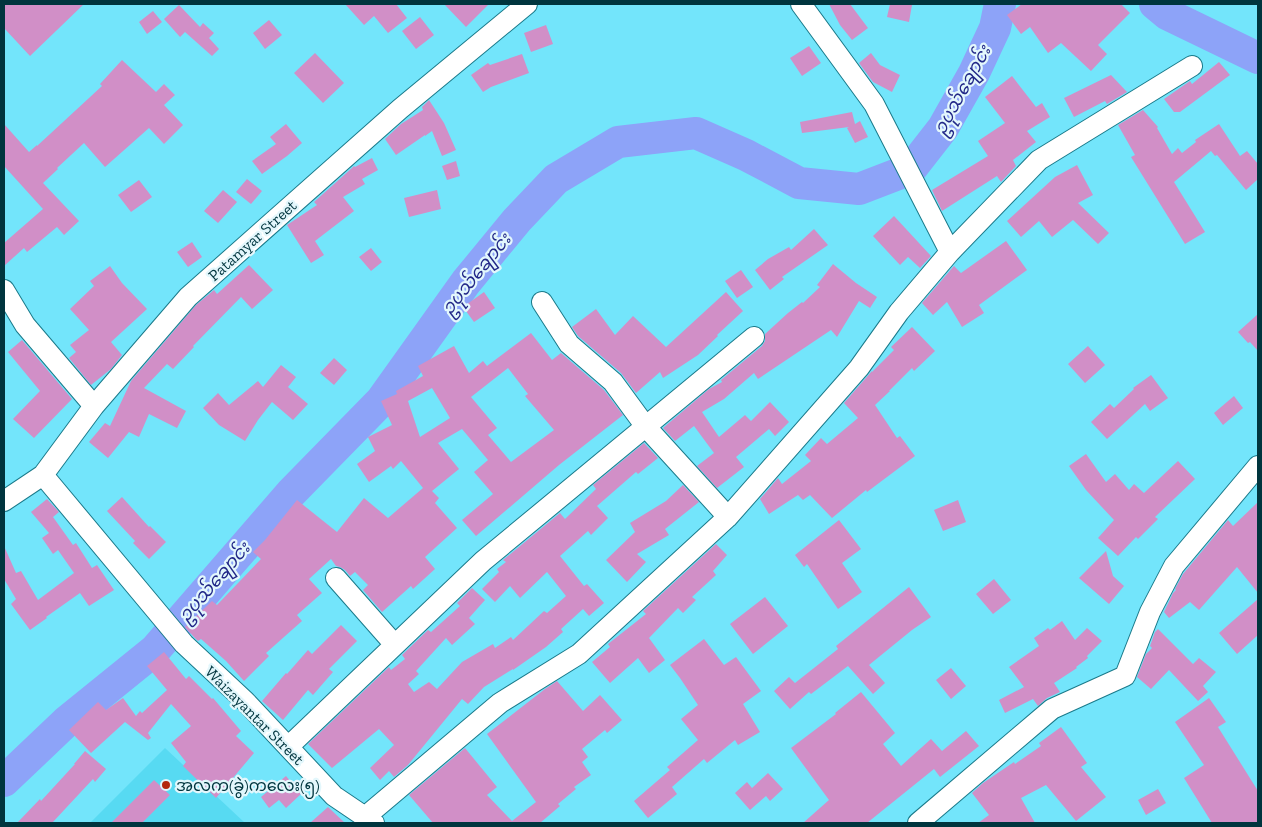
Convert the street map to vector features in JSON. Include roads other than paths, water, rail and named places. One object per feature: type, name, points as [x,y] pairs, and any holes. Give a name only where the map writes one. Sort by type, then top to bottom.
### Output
[{"type":"street","name":"Patamyar Street","points":[[6,494],[44,475],[94,406],[188,297],[400,108],[527,4]]},
{"type":"street","points":[[801,4],[874,104],[950,252]]},
{"type":"street","points":[[369,820],[500,703],[578,654],[728,517],[859,368],[899,312],[950,252],[1039,160],[1192,66]]},
{"type":"street","points":[[4,290],[25,325],[94,406]]},
{"type":"street","points":[[542,302],[569,344],[613,382],[646,427],[728,517]]},
{"type":"street","points":[[288,747],[483,561],[754,337]]},
{"type":"street","points":[[918,823],[1052,709],[1125,676],[1150,612],[1174,566],[1258,466]]},
{"type":"street","name":"Waizayantar Street","points":[[44,475],[184,644],[245,701],[334,796],[369,820]]},
{"type":"street","points":[[336,578],[395,645]]},
{"type":"waterway","name":"ဥပုသ်ချောင်း","points":[[4,781],[66,722],[155,650],[291,493],[381,401],[466,282],[517,220],[556,179],[618,142],[696,133],[746,155],[799,183],[859,189],[911,169],[943,128],[974,73],[995,28],[1000,4]]},
{"type":"waterway","name":"ဥပုသ်ချောင်း","points":[[1155,4],[1167,14],[1258,58]]},
{"type":"place","name":"အလက(ခွဲ)ကလေး(၅)","points":[[166,785]]}]
